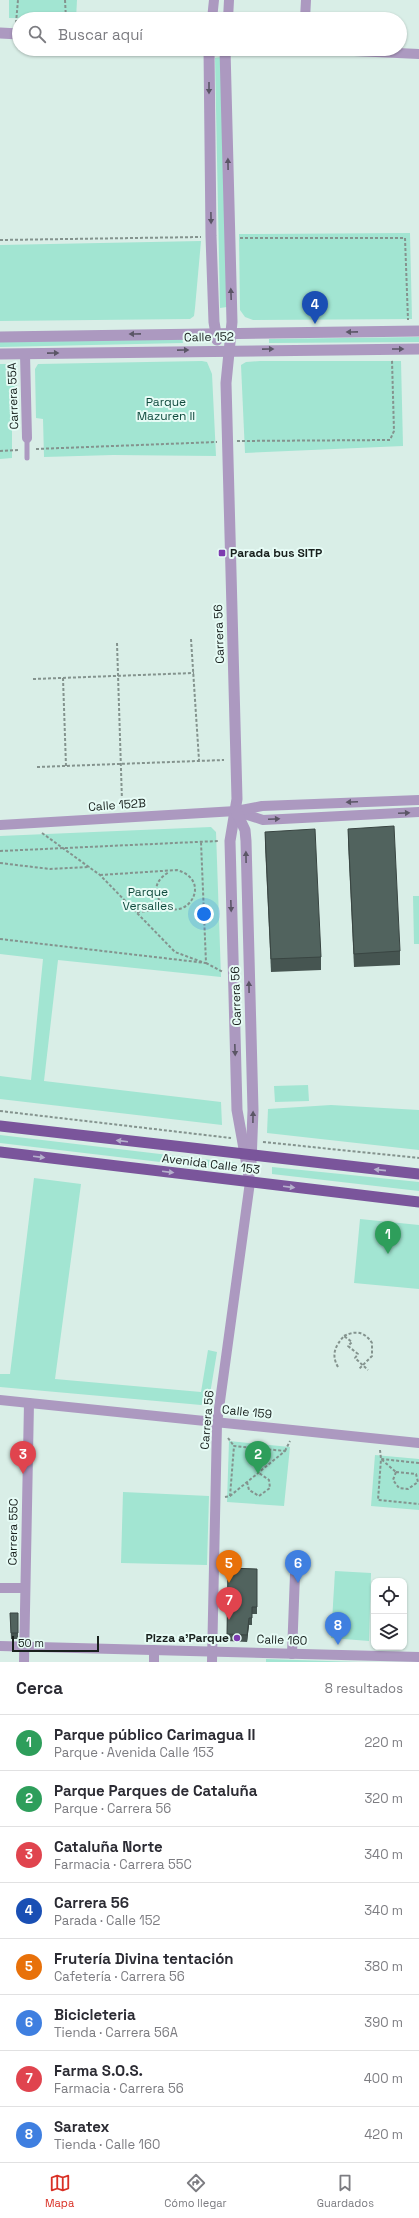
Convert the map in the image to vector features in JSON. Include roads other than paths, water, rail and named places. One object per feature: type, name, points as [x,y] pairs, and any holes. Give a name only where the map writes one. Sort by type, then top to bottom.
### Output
[{"type":"main road","name":"Avenida Calle 153","points":[[0,1126],[419,1174]]},
{"type":"main road","name":"Avenida Calle 153","points":[[0,1152],[419,1202]]},
{"type":"street","points":[[213,12],[214,0]]},
{"type":"street","points":[[228,12],[229,0]]},
{"type":"street","points":[[305,12],[306,0]]},
{"type":"street","points":[[0,33],[12,34]]},
{"type":"street","points":[[407,53],[419,54]]},
{"type":"street","name":"Carrera 56","points":[[209,56],[211,236],[214,322],[216,333],[224,350],[226,383],[236,812],[230,841],[237,1110],[248,1155],[250,1182],[217,1422],[212,1662]]},
{"type":"street","name":"Carrera 56","points":[[224,350],[231,333],[225,56]]},
{"type":"street","name":"Calle 152","points":[[0,337],[419,331]]},
{"type":"street","name":"Calle 152","points":[[0,354],[419,348]]},
{"type":"street","name":"Carrera 55A","points":[[25,354],[28,438]]},
{"type":"street","name":"Calle 152B","points":[[0,825],[236,812],[262,806],[419,800]]},
{"type":"street","name":"Carrera 56","points":[[236,812],[245,830],[246,841],[253,1110],[248,1155]]},
{"type":"street","name":"Calle 152B","points":[[236,812],[263,820],[419,812]]},
{"type":"street","name":"Calle 159","points":[[0,1400],[419,1443]]},
{"type":"street","name":"Carrera 55C","points":[[24,1662],[29,1403]]},
{"type":"street","points":[[292,1654],[296,1574]]},
{"type":"street","points":[[0,1588],[25,1588]]},
{"type":"street","name":"Calle 160","points":[[0,1646],[419,1657]]},
{"type":"street","points":[[154,1650],[154,1662]]},
{"type":"lane","points":[[27,458],[28,438]]},
{"type":"place","name":"Carrera 56","points":[[315,324]]},
{"type":"place","name":"Parada bus SITP","points":[[222,553]]},
{"type":"place","name":"Parque público Carimagua II","points":[[388,1254]]},
{"type":"place","name":"Cataluña Norte","points":[[23,1474]]},
{"type":"place","name":"Parque Parques de Cataluña","points":[[258,1474]]},
{"type":"place","name":"Frutería Divina tentación","points":[[229,1583]]},
{"type":"place","name":"Bicicleteria","points":[[298,1583]]},
{"type":"place","name":"Farma S.O.S.","points":[[229,1620]]},
{"type":"place","name":"Pizza a'Parque","points":[[237,1638]]},
{"type":"place","name":"Saratex","points":[[338,1645]]},
{"type":"park label","name":"Parque Mazuren II","points":[[166,409]]},
{"type":"park label","name":"Parque Versalles","points":[[148,899]]}]
